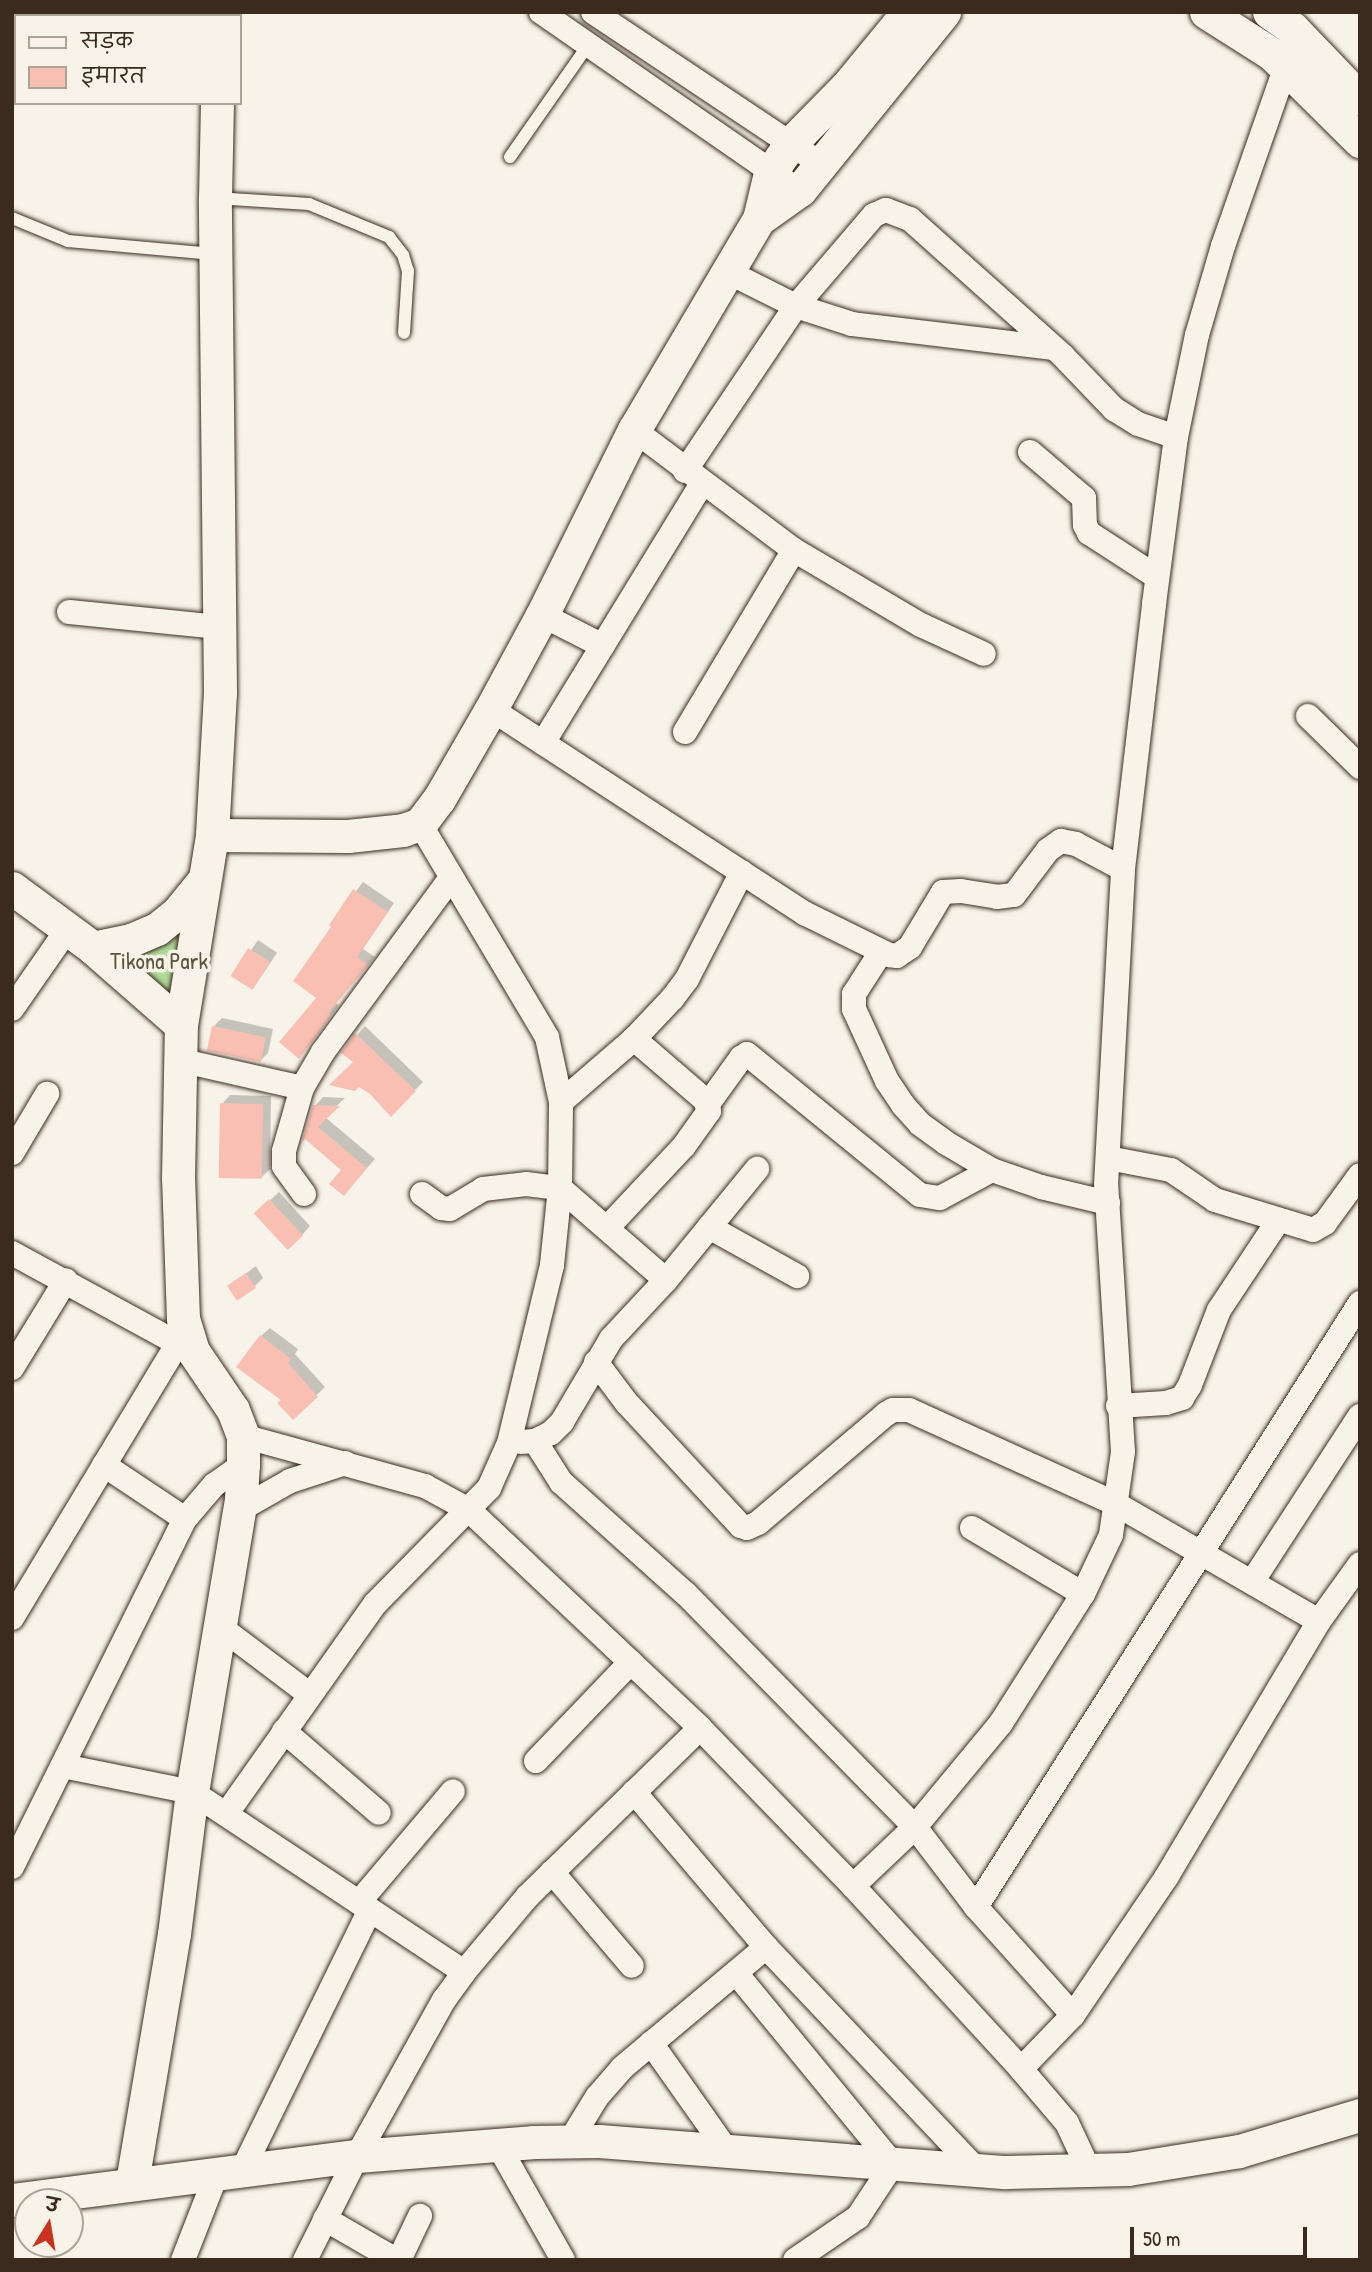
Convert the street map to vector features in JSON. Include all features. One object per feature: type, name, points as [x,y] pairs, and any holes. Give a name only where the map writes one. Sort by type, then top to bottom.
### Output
[{"type":"street","points":[[541,12],[770,173],[800,190]]},
{"type":"street","points":[[593,12],[822,165]]},
{"type":"street","points":[[212,835],[348,836],[403,830],[420,824],[439,799],[491,709],[542,615],[634,430],[730,273],[759,219],[770,173],[790,144],[848,85],[908,12]]},
{"type":"street","points":[[759,219],[800,190],[944,12]]},
{"type":"street","points":[[1206,12],[1292,51],[1349,93],[1360,141]]},
{"type":"street","points":[[853,1886],[915,1827],[1001,1723],[1083,1594],[1111,1535],[1123,1452],[1118,1406],[1108,1158],[1123,869],[1176,437],[1200,322],[1292,51],[1292,28],[1269,12]]},
{"type":"street","points":[[12,1618],[104,1465],[185,1347],[181,1286],[179,1060],[181,1025],[212,835],[219,627],[215,198],[218,105]]},
{"type":"street","points":[[543,743],[603,646],[694,477],[796,306],[874,215],[886,210],[910,219],[1126,418],[1176,437]]},
{"type":"street","points":[[730,273],[796,306],[852,324],[1053,348]]},
{"type":"street","points":[[634,430],[794,550],[901,614],[984,654]]},
{"type":"street","points":[[1030,452],[1084,498],[1085,525],[1089,533],[1157,577]]},
{"type":"street","points":[[685,732],[794,550]]},
{"type":"street","points":[[69,612],[219,627]]},
{"type":"street","points":[[542,615],[603,646]]},
{"type":"street","points":[[491,709],[804,913],[881,952],[897,956],[910,947],[943,892],[961,891],[997,897],[1014,895],[1048,850],[1061,841],[1076,844],[1123,869]]},
{"type":"street","points":[[1308,716],[1360,767]]},
{"type":"street","points":[[227,1813],[375,1604],[489,1488],[509,1443],[552,1265],[560,1188],[561,1102],[547,1037],[450,879],[420,824]]},
{"type":"street","points":[[561,1102],[634,1039],[687,979],[708,933],[742,872]]},
{"type":"street","points":[[13,1007],[80,939],[131,940],[157,929],[178,912],[204,879]]},
{"type":"street","points":[[304,1194],[284,1166],[284,1151],[302,1087],[323,1052],[450,879]]},
{"type":"street","points":[[12,888],[80,939],[181,1025]]},
{"type":"street","points":[[881,952],[853,1001],[857,1018],[887,1081],[920,1124],[969,1159],[992,1170],[1041,1187],[1108,1203]]},
{"type":"street","points":[[634,1039],[708,1104]]},
{"type":"street","points":[[607,1228],[684,1146],[706,1117],[708,1104],[741,1058],[747,1054],[920,1195],[940,1198],[992,1170]]},
{"type":"street","points":[[179,1060],[302,1087]]},
{"type":"street","points":[[12,1153],[47,1094]]},
{"type":"street","points":[[1108,1158],[1171,1170],[1215,1200],[1313,1230],[1321,1227],[1360,1175]]},
{"type":"street","points":[[509,1443],[535,1441],[551,1433],[562,1422],[596,1362],[630,1316],[666,1280],[757,1169]]},
{"type":"street","points":[[422,1194],[441,1208],[450,1209],[483,1189],[527,1184],[560,1188],[666,1280]]},
{"type":"street","points":[[1118,1406],[1166,1403],[1182,1398],[1190,1385],[1219,1310],[1278,1221]]},
{"type":"street","points":[[709,1227],[797,1276]]},
{"type":"street","points":[[12,1253],[185,1347],[233,1410],[243,1451],[239,1510],[192,1791],[174,1934],[132,2182]]},
{"type":"street","points":[[12,1368],[66,1280]]},
{"type":"street","points":[[975,1907],[1360,1303]]},
{"type":"street","points":[[596,1362],[626,1402],[741,1526],[747,1528],[758,1523],[886,1414],[899,1409],[922,1414],[1116,1504],[1319,1620]]},
{"type":"street","points":[[1252,1582],[1360,1416]]},
{"type":"street","points":[[535,1441],[561,1482],[686,1594],[915,1827],[975,1907],[1073,2015]]},
{"type":"street","points":[[243,1451],[346,1463],[425,1486],[469,1510],[700,1728],[853,1886],[1067,2123],[1089,2170]]},
{"type":"street","points":[[12,1867],[185,1519],[243,1451]]},
{"type":"street","points":[[239,1510],[290,1481],[346,1463]]},
{"type":"street","points":[[104,1465],[185,1519]]},
{"type":"street","points":[[972,1528],[1083,1594]]},
{"type":"street","points":[[1021,2069],[1073,2015],[1167,1876],[1319,1620],[1360,1564]]},
{"type":"street","points":[[219,1626],[309,1694]]},
{"type":"street","points":[[536,1761],[631,1662]]},
{"type":"street","points":[[305,2260],[357,2156],[444,2000],[464,1972],[495,1933],[552,1872],[700,1728]]},
{"type":"street","points":[[284,1731],[379,1813]]},
{"type":"street","points":[[62,1766],[192,1791],[464,1972]]},
{"type":"street","points":[[183,2260],[365,1906],[453,1791]]},
{"type":"street","points":[[635,1792],[766,1947],[977,2170]]},
{"type":"street","points":[[552,1872],[632,1966]]},
{"type":"street","points":[[570,2141],[613,2077],[766,1947]]},
{"type":"street","points":[[736,1973],[893,2164]]},
{"type":"street","points":[[651,2043],[728,2152]]},
{"type":"street","points":[[12,2200],[132,2182],[357,2156],[570,2141],[977,2170],[1128,2169],[1239,2151],[1360,2115]]},
{"type":"street","points":[[498,2145],[563,2260]]},
{"type":"street","points":[[795,2260],[858,2217],[893,2164]]},
{"type":"street","points":[[325,2219],[397,2260],[420,2216]]},
{"type":"lane","points":[[510,157],[588,45]]},
{"type":"lane","points":[[215,198],[309,204],[389,237],[403,255],[408,271],[404,333]]},
{"type":"lane","points":[[12,218],[68,241],[216,254]]},
{"type":"green space","name":"Tikona Park","points":[[189,907],[182,1017],[106,951]]},
{"type":"building","points":[[353,889],[388,912],[357,957],[368,965],[329,1012],[332,1014],[299,1059],[279,1042],[316,998],[293,981],[331,927],[329,925]]},
{"type":"building","points":[[248,948],[270,962],[253,990],[231,976]]},
{"type":"building","points":[[212,1026],[266,1037],[261,1062],[207,1050]]},
{"type":"building","points":[[355,1033],[416,1091],[391,1117],[370,1094],[359,1087],[355,1091],[329,1085],[353,1062],[341,1053]]},
{"type":"building","points":[[220,1103],[263,1104],[262,1179],[219,1178]]},
{"type":"building","points":[[313,1105],[340,1106],[318,1127],[367,1168],[344,1196],[329,1184],[341,1170],[305,1139],[302,1142]]},
{"type":"building","points":[[269,1199],[303,1236],[288,1250],[254,1213]]},
{"type":"building","points":[[246,1273],[256,1288],[237,1301],[227,1286]]},
{"type":"building","points":[[260,1335],[291,1359],[288,1363],[318,1397],[293,1420],[277,1403],[281,1400],[236,1367]]}]
